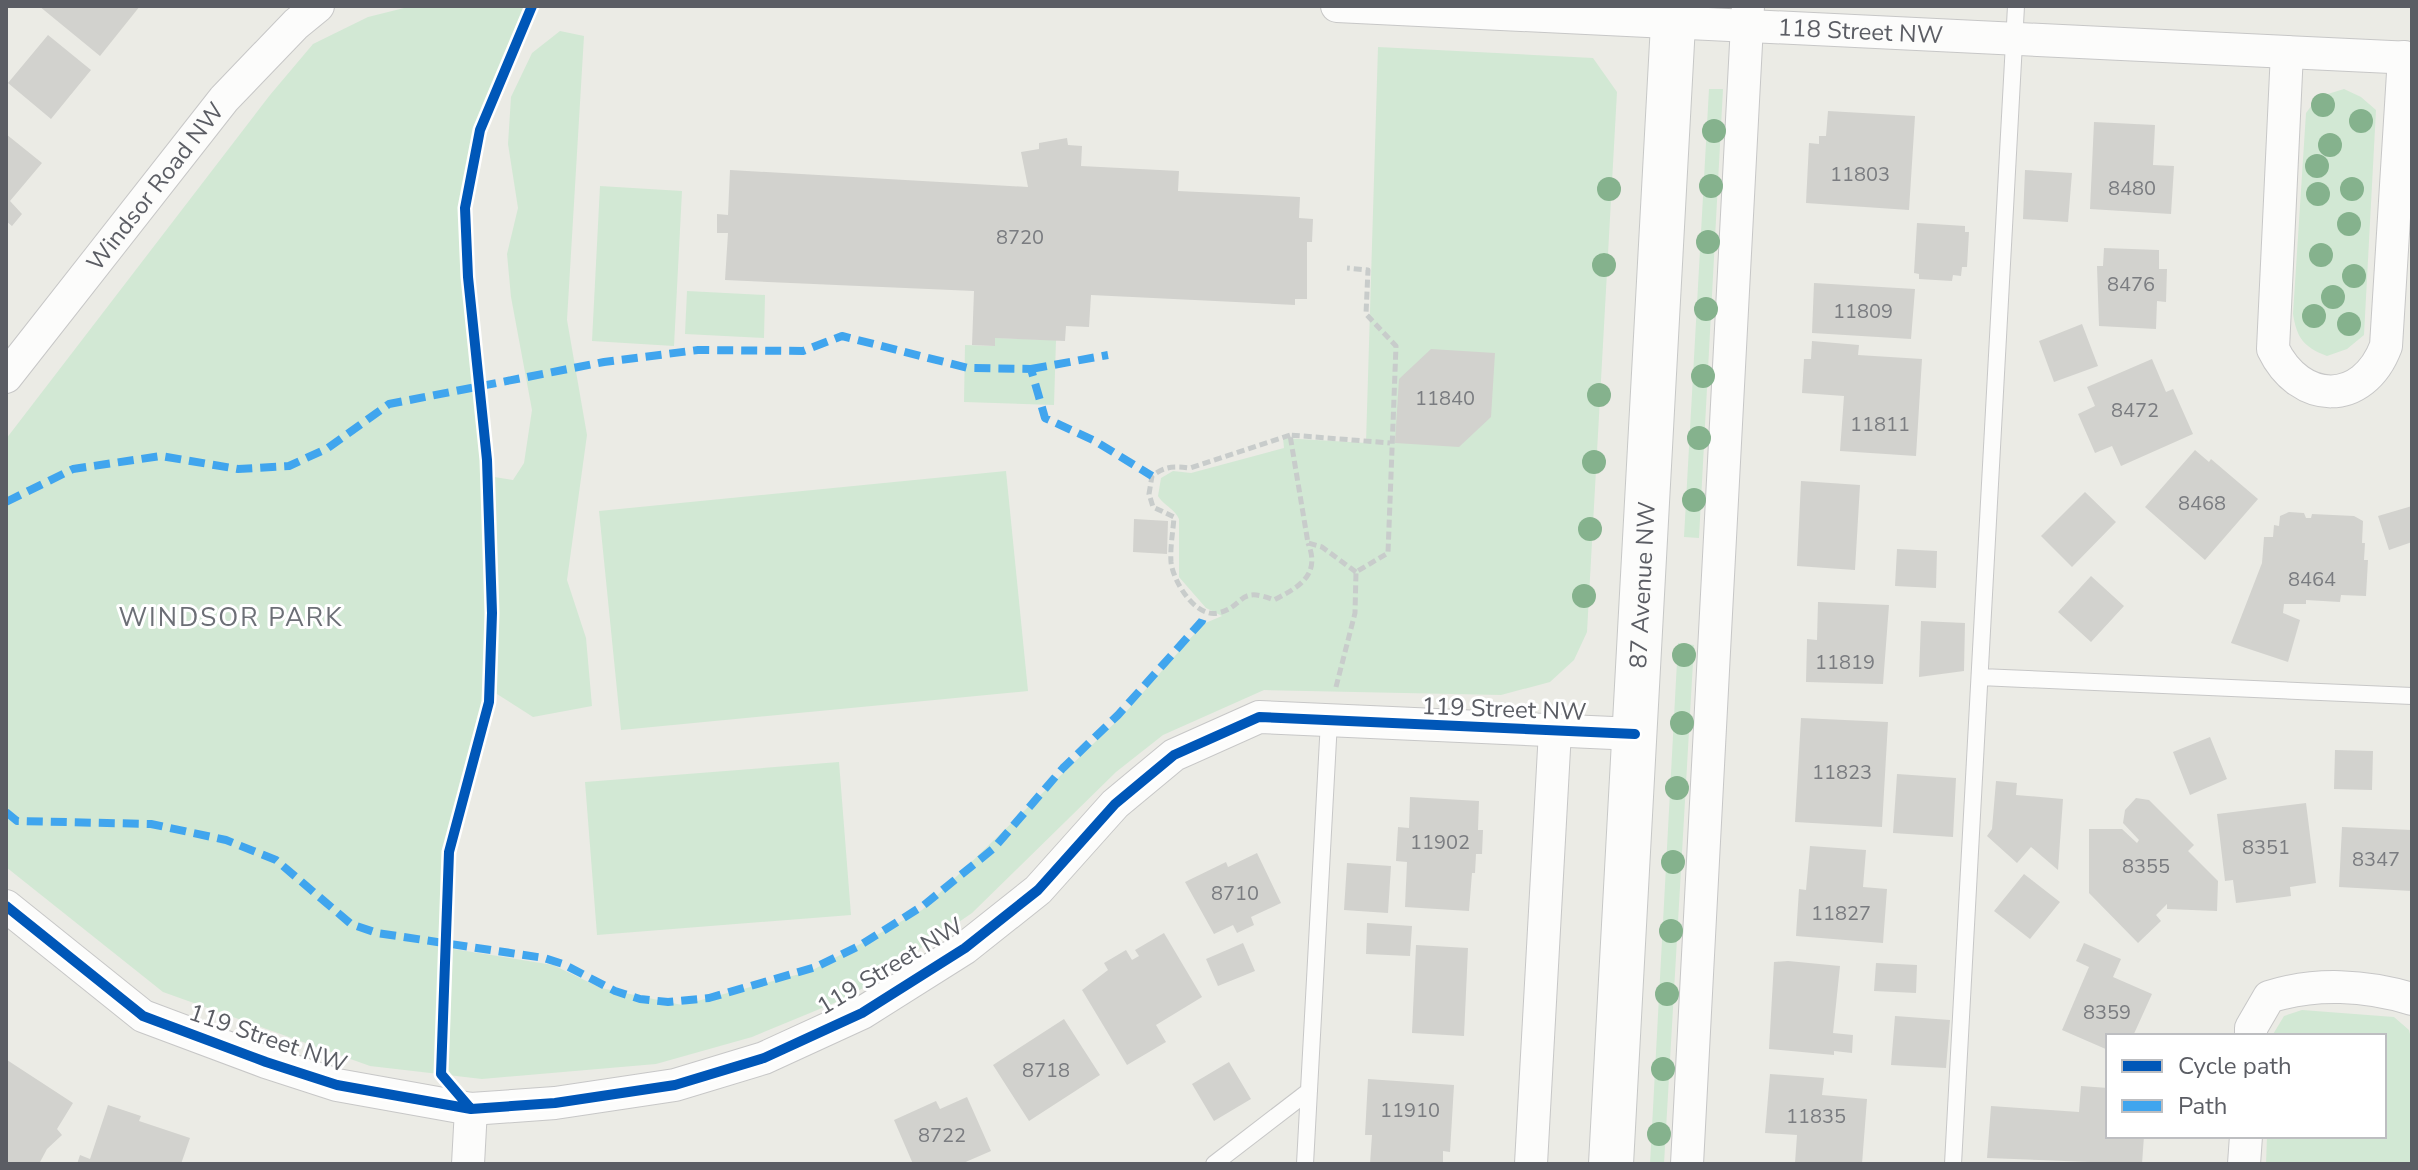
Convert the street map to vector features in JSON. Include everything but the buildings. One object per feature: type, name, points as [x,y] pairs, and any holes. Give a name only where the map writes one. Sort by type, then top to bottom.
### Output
[{"type":"main road","name":"87 Avenue NW","points":[[1611,1164],[1674,14]]},
{"type":"street","name":"Windsor Road NW","points":[[6,377],[224,99],[296,24],[318,6]]},
{"type":"street","name":"118 Street NW","points":[[1337,6],[1748,16],[2015,39],[2287,52],[2408,58],[2386,346],[2371,374],[2350,387],[2325,392],[2308,388],[2293,378],[2273,349],[2287,52]]},
{"type":"street","points":[[1687,1164],[1748,16]]},
{"type":"street","name":"119 Street NW","points":[[6,906],[143,1016],[337,1085],[471,1109],[555,1103],[675,1085],[764,1058],[862,1013],[965,948],[1038,890],[1115,804],[1174,755],[1259,717],[1635,734]]},
{"type":"street","points":[[1531,1164],[1555,731]]},
{"type":"street","points":[[2251,1034],[2251,1028],[2269,997],[2302,987],[2385,991],[2412,999]]},
{"type":"street","points":[[468,1164],[471,1109]]},
{"type":"street","points":[[2244,1164],[2246,1138]]},
{"type":"lane","points":[[1953,1164],[2016,6]]},
{"type":"lane","points":[[1980,677],[2412,696]]},
{"type":"lane","points":[[1305,1164],[1329,721]]},
{"type":"lane","points":[[1214,1164],[1309,1091]]},
{"type":"path","points":[[1347,268],[1368,270],[1366,314],[1396,346],[1388,553],[1356,572]]},
{"type":"path","points":[[1290,435],[1312,553],[1310,576],[1297,588],[1274,600],[1253,594],[1240,597],[1229,608],[1215,614],[1203,611],[1190,601],[1175,576],[1171,562],[1174,517],[1153,507],[1149,494],[1152,476],[1161,469],[1174,466],[1190,468],[1290,435],[1390,443]]},
{"type":"path","points":[[1308,543],[1322,547],[1356,572]]},
{"type":"path","points":[[1329,721],[1355,613],[1356,572]]},
{"type":"green space","name":"WINDSOR PARK","points":[[412,6],[532,6],[480,130],[465,208],[488,476],[513,480],[524,463],[532,410],[511,297],[507,254],[518,208],[508,144],[511,97],[532,53],[560,31],[584,36],[567,320],[587,435],[567,580],[586,638],[592,706],[533,717],[489,689],[449,852],[447,948],[553,965],[601,988],[682,1005],[811,971],[922,910],[1125,713],[1203,624],[1222,616],[1206,608],[1179,577],[1179,519],[1158,496],[1161,478],[1173,471],[1191,473],[1284,448],[1283,438],[1366,443],[1378,47],[1593,58],[1617,92],[1587,632],[1574,660],[1550,682],[1501,695],[1264,690],[1163,735],[1116,772],[972,913],[851,996],[752,1037],[656,1064],[482,1079],[370,1066],[163,992],[6,867],[6,439],[270,95],[313,44],[368,17]]},
{"type":"green space","points":[[1709,89],[1723,89],[1699,538],[1684,537]]},
{"type":"green space","points":[[2344,89],[2361,97],[2376,110],[2364,335],[2347,349],[2327,356],[2303,341],[2293,314],[2306,113],[2318,97]]},
{"type":"green space","points":[[600,186],[682,191],[674,346],[592,341]]},
{"type":"green space","points":[[687,291],[765,295],[764,338],[685,334]]},
{"type":"green space","points":[[995,338],[1056,340],[1054,405],[964,402],[965,345],[995,346]]},
{"type":"green space","points":[[1006,471],[1028,691],[621,730],[599,511]]},
{"type":"green space","points":[[1678,643],[1694,645],[1664,1164],[1650,1164]]},
{"type":"green space","points":[[839,762],[851,915],[597,935],[585,782]]},
{"type":"green space","points":[[2302,1010],[2394,1017],[2409,1030],[2412,1042],[2412,1164],[2266,1164],[2267,1138],[2386,1138],[2386,1034],[2273,1034],[2284,1016]]},
{"type":"marked path","points":[[6,502],[73,469],[161,456],[238,469],[289,466],[328,448],[389,404],[604,362],[698,350],[803,351],[842,336],[968,368],[1031,369],[1045,418],[1095,441],[1152,476]]},
{"type":"marked path","points":[[1031,369],[1108,355]]},
{"type":"marked path","points":[[6,812],[17,821],[151,824],[226,840],[276,860],[351,924],[377,933],[544,958],[563,964],[615,991],[640,999],[668,1002],[709,998],[816,967],[859,946],[924,905],[994,848],[1063,768],[1118,715],[1202,621],[1205,612]]},
{"type":"cycle path","points":[[471,1109],[441,1074],[449,852],[489,702],[492,613],[487,460],[468,277],[465,208],[480,130],[532,6]]},
{"type":"cycle path","points":[[6,906],[143,1016],[266,1062],[337,1085],[471,1109],[555,1103],[675,1085],[764,1058],[862,1013],[965,948],[1038,890],[1115,804],[1174,755],[1259,717],[1635,734]]},
{"type":"district","name":"WINDSOR PARK","points":[[231,617]]}]
